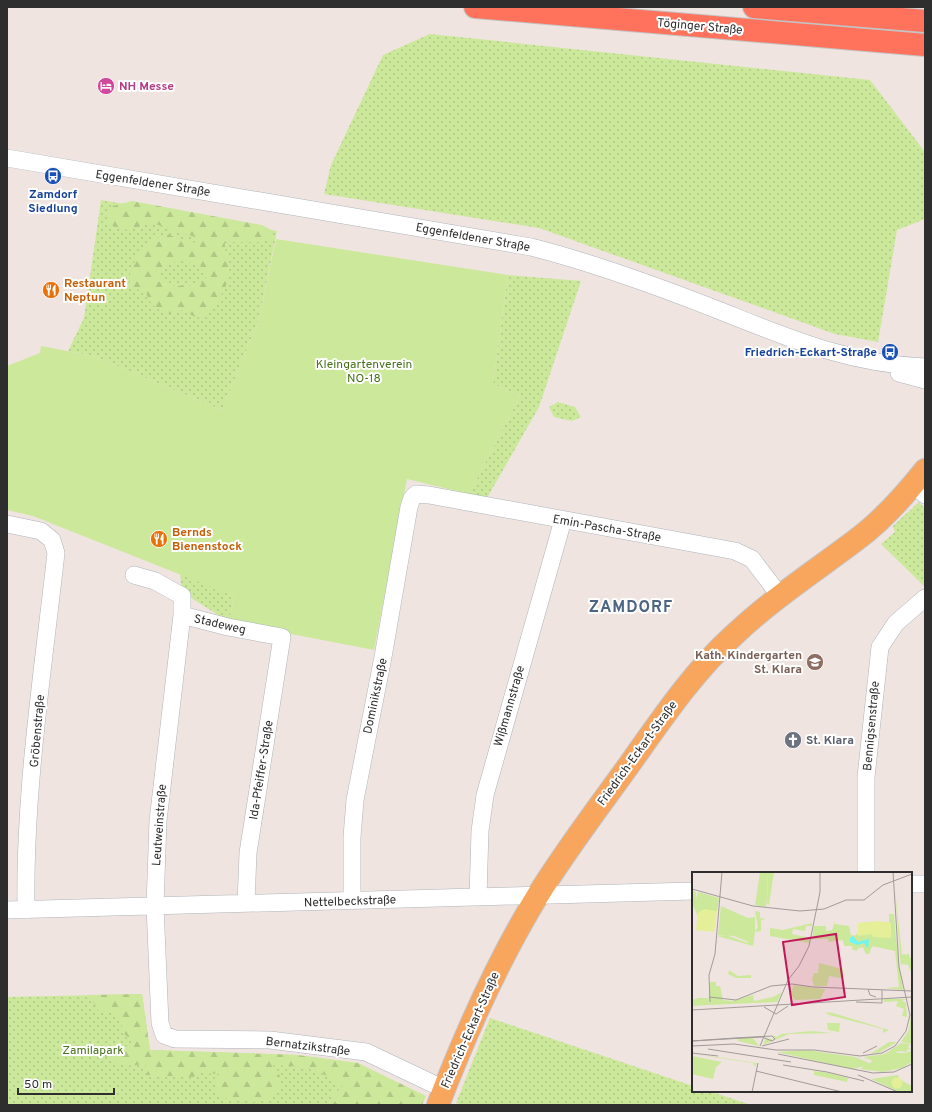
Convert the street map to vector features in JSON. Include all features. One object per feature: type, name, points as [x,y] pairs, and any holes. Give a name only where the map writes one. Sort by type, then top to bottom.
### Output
[{"type":"highway","name":"Töginger Straße","points":[[475,7],[925,45]]},
{"type":"highway","points":[[754,7],[925,21]]},
{"type":"main road","name":"Friedrich-Eckart-Straße","points":[[441,1097],[490,981],[538,895],[563,856],[674,703],[712,656],[734,634],[780,596],[858,539],[921,483]]},
{"type":"street","name":"Eggenfeldener Straße","points":[[8,161],[537,249],[594,265],[832,353],[866,361],[925,367]]},
{"type":"street","points":[[866,361],[876,367],[925,380]]},
{"type":"street","name":"Emin-Pascha-Straße","points":[[416,494],[429,495],[735,552],[752,559],[780,596]]},
{"type":"street","name":"Dominikstraße","points":[[352,901],[352,837],[355,800],[410,507],[412,498],[416,494]]},
{"type":"street","name":"Wißmannstraße","points":[[478,896],[480,831],[485,795],[563,520]]},
{"type":"street","name":"Gröbenstraße","points":[[7,524],[42,531],[52,540],[56,553],[36,735],[25,872],[26,910]]},
{"type":"street","name":"Stadeweg","points":[[134,574],[155,581],[182,596],[182,615],[228,627],[282,637]]},
{"type":"street","name":"Bennigsenstraße","points":[[866,872],[866,777],[880,647],[896,623],[925,598]]},
{"type":"street","name":"Leutweinstraße","points":[[164,1035],[160,1023],[155,906],[158,820],[182,615]]},
{"type":"street","name":"Ida-Pfeiffer-Straße","points":[[246,903],[248,853],[282,637]]},
{"type":"street","points":[[912,884],[925,884]]},
{"type":"street","name":"Nettelbeckstraße","points":[[7,910],[692,891]]},
{"type":"street","name":"Bernatzikstraße","points":[[164,1035],[174,1039],[270,1040],[366,1052],[441,1097]]},
{"type":"green space","points":[[430,34],[870,80],[925,152],[925,219],[897,230],[878,342],[835,334],[539,228],[324,194],[331,165],[383,55]]},
{"type":"green space","points":[[101,200],[277,231],[259,319],[222,410],[93,356],[68,351],[84,318]]},
{"type":"green space","points":[[132,201],[262,225],[273,231],[273,239],[262,242],[225,242],[229,264],[228,281],[222,294],[207,317],[195,317],[180,310],[169,314],[154,306],[149,300],[146,292],[136,289],[130,284],[130,274],[139,250],[160,236],[167,234],[193,243],[197,241],[193,236],[173,232],[159,225],[146,223],[132,229],[123,229],[113,226],[108,223],[107,215],[113,206]],"holes":[[[181,261],[193,263],[204,268],[206,278],[199,285],[175,286],[159,280],[164,269],[170,264]]]},
{"type":"green space","name":"Kleingartenverein NO-18","points":[[276,239],[508,275],[493,384],[520,396],[469,494],[407,479],[374,650],[229,622],[234,596],[33,516],[7,510],[7,366],[40,353],[41,346],[93,356],[222,410],[259,319]]},
{"type":"green space","points":[[508,275],[581,281],[539,407],[487,498],[469,494],[520,396],[493,384]]},
{"type":"green space","points":[[558,402],[575,407],[581,417],[572,421],[554,417],[549,407]]},
{"type":"green space","points":[[919,502],[925,509],[924,586],[881,544],[895,532],[893,526]]},
{"type":"green space","points":[[180,573],[234,596],[229,622],[182,592]]},
{"type":"green space","name":"Zamilapark","points":[[142,994],[150,1050],[297,1055],[358,1063],[422,1105],[7,1105],[7,997]]},
{"type":"green space","points":[[142,994],[150,1050],[297,1055],[358,1063],[426,1096],[422,1105],[335,1105],[333,1104],[332,1093],[344,1088],[336,1081],[311,1069],[283,1065],[273,1065],[281,1078],[281,1089],[270,1099],[254,1102],[223,1098],[214,1089],[220,1074],[202,1073],[193,1077],[147,1075],[145,1063],[139,1065],[122,1064],[101,1054],[100,1050],[129,1046],[132,1040],[124,1034],[121,1022],[112,1011],[99,1012],[89,995]]},
{"type":"green space","points":[[490,1018],[692,1086],[692,1092],[712,1092],[751,1105],[463,1105],[456,1103]]},
{"type":"place","name":"NH Messe","points":[[106,86]]},
{"type":"place","name":"Zamdorf Siedlung","points":[[53,176]]},
{"type":"place","name":"Restaurant Neptun","points":[[51,290]]},
{"type":"place","name":"Friedrich-Eckart-Straße","points":[[890,352]]},
{"type":"place","name":"Bernds Bienenstock","points":[[159,539]]},
{"type":"place","name":"Kath. Kindergarten St. Klara","points":[[815,662]]},
{"type":"place","name":"St. Klara","points":[[793,740]]},
{"type":"district","name":"ZAMDORF","points":[[631,606]]}]
